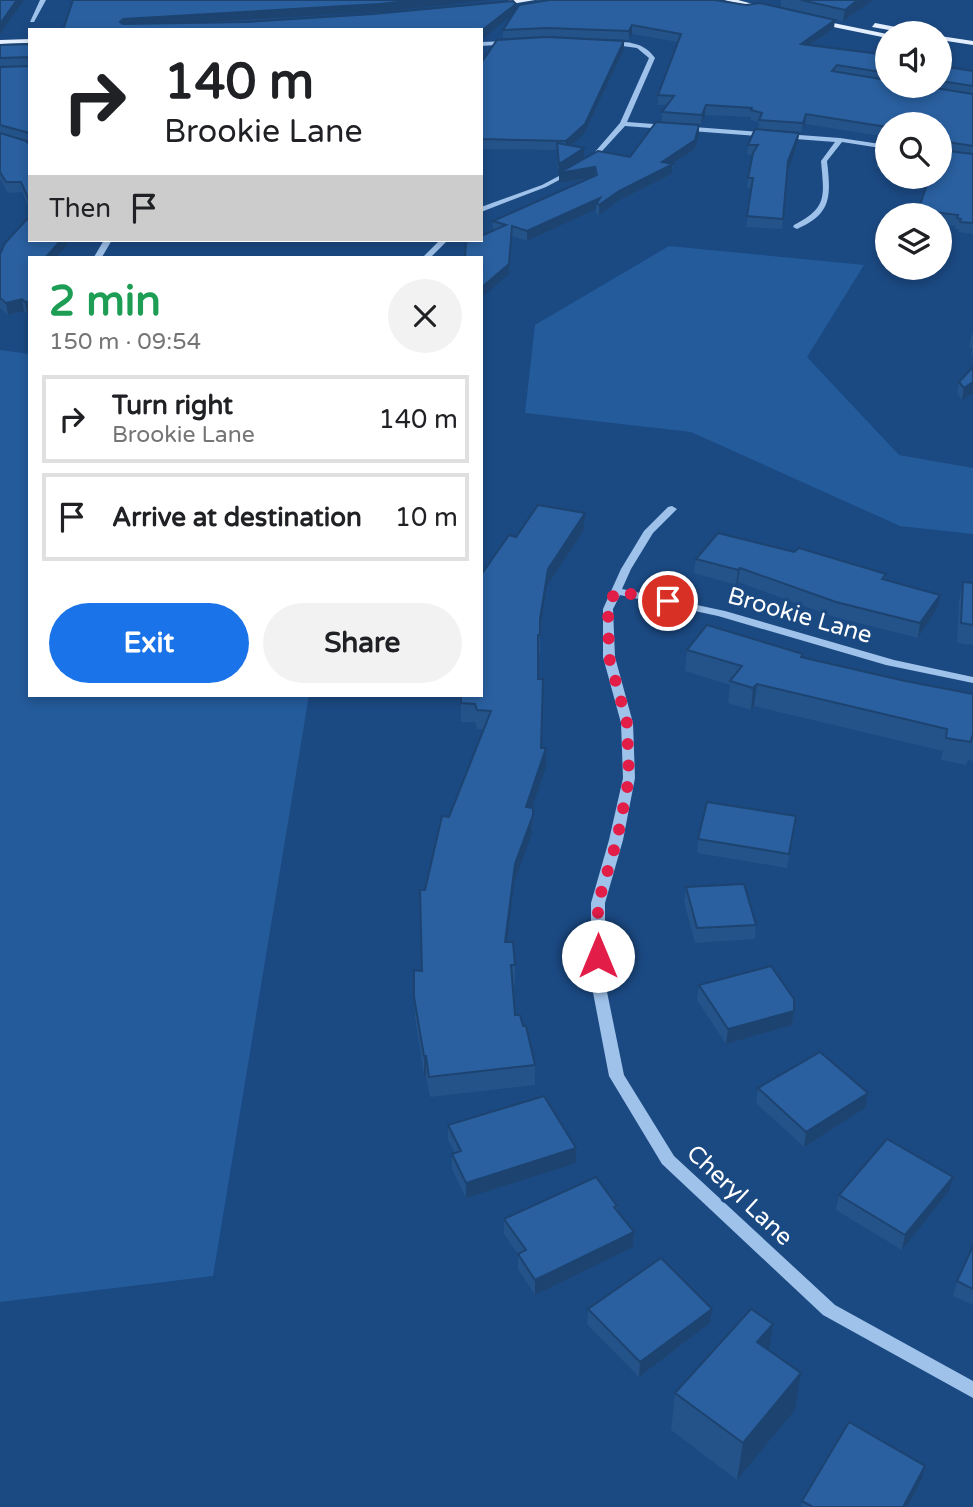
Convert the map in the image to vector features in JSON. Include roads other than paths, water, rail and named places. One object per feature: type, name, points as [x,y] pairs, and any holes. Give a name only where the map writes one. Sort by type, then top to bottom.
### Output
[{"type":"main road","points":[[478,7],[530,0]]},
{"type":"main road","points":[[728,0],[778,12]]},
{"type":"main road","points":[[764,0],[775,3]]},
{"type":"main road","points":[[487,13],[538,6]]},
{"type":"main road","points":[[875,26],[805,14],[875,33]]},
{"type":"main road","points":[[0,33],[28,33]]},
{"type":"main road","points":[[952,40],[973,43]]},
{"type":"main road","points":[[0,41],[28,41]]},
{"type":"main road","points":[[952,47],[973,51]]},
{"type":"street","points":[[32,21],[43,0]]},
{"type":"street","points":[[483,44],[516,42]]},
{"type":"street","points":[[483,209],[544,186],[593,159],[623,124],[652,58],[648,51],[639,46],[608,43]]},
{"type":"street","points":[[623,124],[840,140],[875,145]]},
{"type":"street","points":[[797,227],[812,219],[823,206],[828,194],[824,161],[840,140]]},
{"type":"street","points":[[428,256],[442,242]]},
{"type":"street","name":"Cheryl Lane","points":[[672,509],[649,531],[615,591],[608,609],[609,657],[627,723],[629,778],[617,840],[598,903],[598,982],[617,1076],[668,1160],[830,1310],[973,1390]]},
{"type":"street","name":"Brookie Lane","points":[[615,591],[694,606],[842,651],[973,680]]}]
